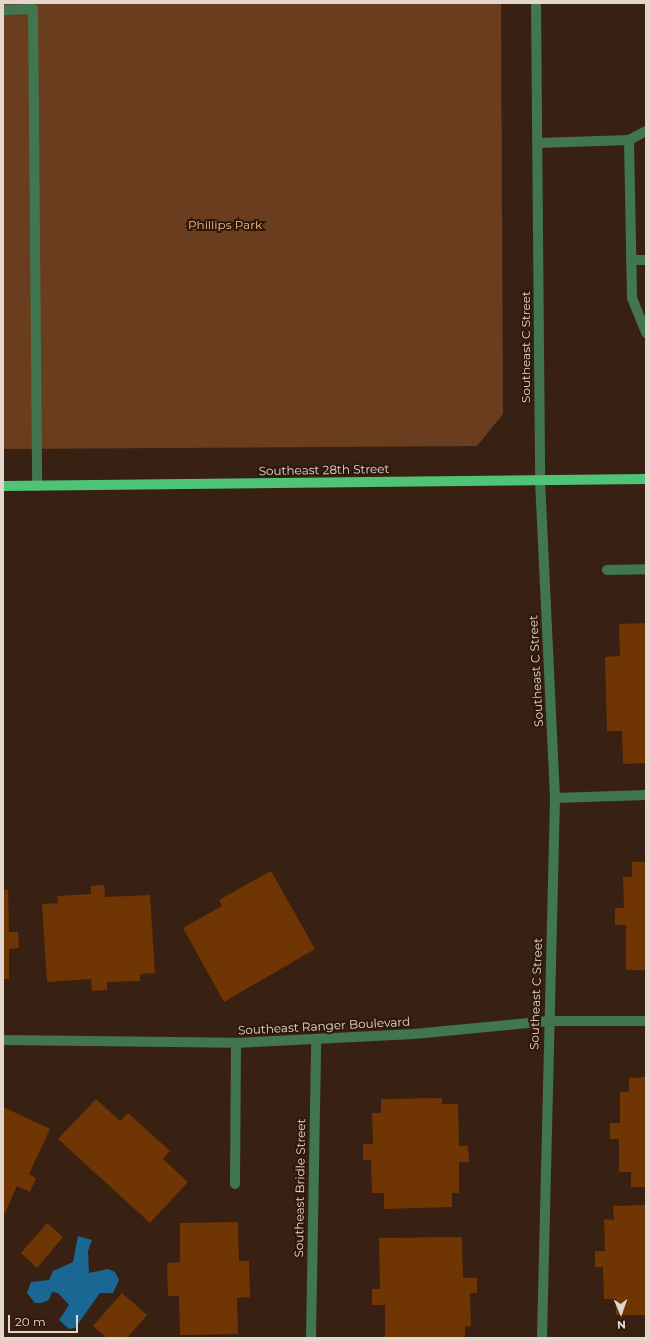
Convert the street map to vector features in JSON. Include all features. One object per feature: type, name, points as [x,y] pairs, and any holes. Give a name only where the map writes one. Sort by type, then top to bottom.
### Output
[{"type":"main road","name":"Southeast 28th Street","points":[[3,486],[646,479]]},
{"type":"street","name":"Southeast C Street","points":[[536,3],[540,480],[555,798],[548,1021],[542,1338]]},
{"type":"street","points":[[3,10],[33,10],[37,486]]},
{"type":"street","points":[[538,143],[629,140],[646,131]]},
{"type":"street","points":[[629,140],[632,298],[646,333]]},
{"type":"street","points":[[631,260],[646,260]]},
{"type":"street","points":[[608,570],[646,569]]},
{"type":"street","points":[[555,798],[646,795]]},
{"type":"street","name":"Southeast Ranger Boulevard","points":[[3,1040],[236,1043],[414,1034],[548,1021],[646,1021]]},
{"type":"street","name":"Southeast Bridle Street","points":[[311,1338],[316,1039]]},
{"type":"street","points":[[235,1184],[236,1043]]},
{"type":"green space","name":"Phillips Park","points":[[3,3],[501,3],[503,414],[477,446],[3,449]]},
{"type":"water","points":[[78,1236],[92,1240],[88,1251],[89,1273],[108,1269],[115,1272],[119,1280],[113,1293],[100,1293],[75,1328],[69,1329],[59,1320],[69,1305],[58,1293],[52,1292],[49,1300],[41,1303],[35,1303],[27,1293],[31,1282],[49,1280],[53,1271],[73,1262]]},
{"type":"building","points":[[646,623],[646,763],[623,764],[622,731],[607,731],[605,657],[620,656],[619,624]]},
{"type":"building","points":[[632,862],[646,862],[646,970],[626,970],[626,925],[615,925],[615,908],[624,908],[623,877],[632,877]]},
{"type":"building","points":[[271,871],[315,949],[224,1002],[183,928],[222,906],[219,900]]},
{"type":"building","points":[[104,885],[105,897],[150,895],[155,973],[140,974],[140,981],[107,982],[107,990],[92,991],[91,979],[47,982],[42,904],[58,903],[57,896],[91,894],[91,886]]},
{"type":"building","points":[[3,890],[8,890],[9,932],[18,932],[19,948],[9,949],[9,979],[3,979]]},
{"type":"building","points":[[646,1077],[646,1187],[631,1187],[631,1172],[619,1172],[619,1139],[610,1139],[610,1123],[620,1123],[620,1092],[629,1092],[629,1078]]},
{"type":"building","points":[[442,1098],[442,1104],[458,1104],[459,1146],[468,1146],[469,1162],[459,1162],[459,1193],[452,1193],[452,1207],[384,1209],[384,1193],[372,1193],[371,1160],[363,1160],[363,1144],[373,1144],[372,1113],[381,1113],[381,1099]]},
{"type":"building","points":[[96,1099],[120,1121],[128,1113],[170,1151],[163,1159],[188,1182],[150,1223],[58,1139]]},
{"type":"building","points":[[3,1107],[50,1129],[29,1174],[36,1178],[30,1192],[17,1186],[3,1217]]},
{"type":"building","points":[[646,1205],[646,1315],[616,1315],[616,1299],[604,1299],[603,1267],[595,1267],[595,1251],[605,1251],[604,1219],[614,1220],[613,1206]]},
{"type":"building","points":[[238,1222],[239,1261],[249,1261],[250,1297],[237,1298],[238,1334],[180,1335],[179,1296],[168,1296],[167,1263],[180,1262],[180,1223]]},
{"type":"building","points":[[47,1223],[63,1237],[37,1268],[21,1253]]},
{"type":"building","points":[[462,1237],[463,1278],[477,1278],[477,1293],[470,1293],[471,1326],[465,1326],[465,1338],[385,1338],[385,1305],[372,1305],[372,1289],[380,1289],[379,1238]]},
{"type":"building","points":[[122,1293],[147,1315],[127,1338],[107,1338],[93,1326]]}]
